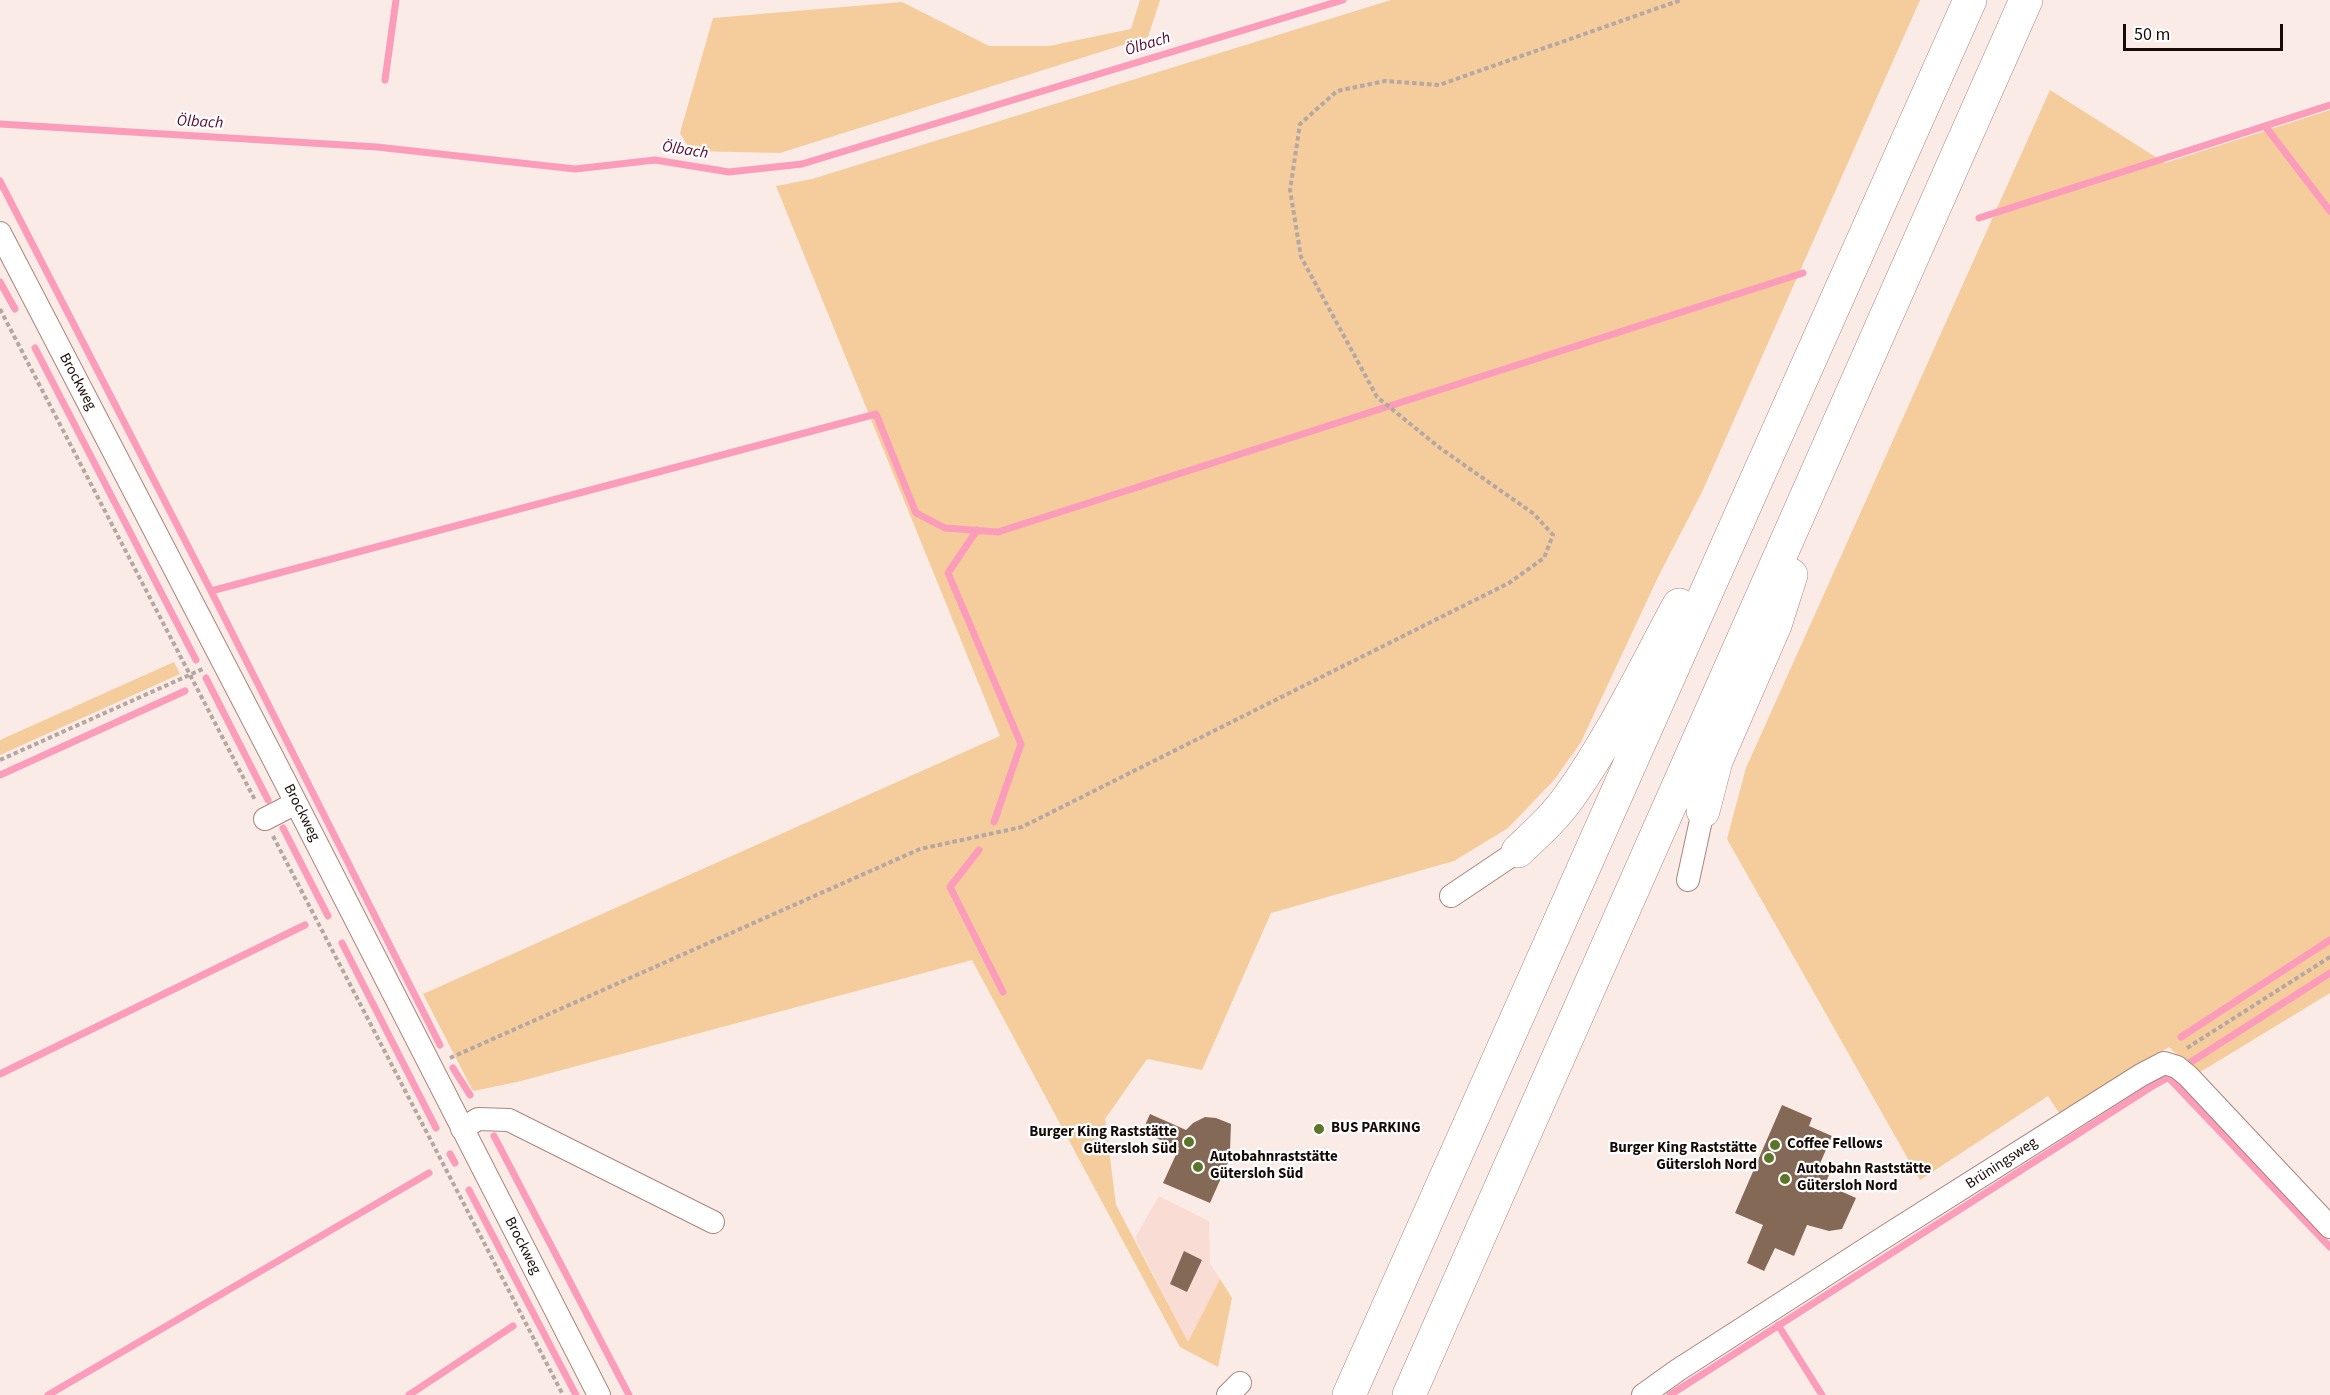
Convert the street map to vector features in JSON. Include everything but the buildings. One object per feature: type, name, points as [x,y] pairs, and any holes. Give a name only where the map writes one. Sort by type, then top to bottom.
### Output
[{"type":"highway","points":[[1349,1395],[1970,0]]},
{"type":"highway","points":[[1409,1395],[2026,0]]},
{"type":"highway","points":[[1512,856],[1568,799],[1584,775],[1718,535],[1762,467]]},
{"type":"highway","points":[[1703,811],[1716,761],[1775,626],[1787,592],[1810,488]]},
{"type":"street","name":"Brockweg","points":[[0,233],[296,803],[599,1395]]},
{"type":"street","points":[[264,819],[296,803]]},
{"type":"street","points":[[1688,880],[1703,811]]},
{"type":"street","points":[[1461,896],[1512,856]]},
{"type":"street","points":[[2164,1063],[2177,1067],[2188,1076],[2330,1227]]},
{"type":"street","name":"Brüningsweg","points":[[1643,1395],[1883,1238],[2141,1075],[2164,1063]]},
{"type":"street","points":[[462,1129],[478,1119],[509,1120],[713,1222]]},
{"type":"path","points":[[430,1067],[920,849],[1022,827],[1509,583],[1544,558],[1553,535],[1534,514],[1440,448],[1377,397],[1301,256],[1290,189],[1300,124],[1337,91],[1385,81],[1439,85],[1681,0]]},
{"type":"path","points":[[0,309],[562,1395]]},
{"type":"path","points":[[0,760],[222,660]]},
{"type":"path","points":[[2164,1063],[2330,957]]},
{"type":"shaded area","points":[[1140,0],[1160,0],[1148,37],[780,153],[691,151],[680,133],[713,18],[902,2],[989,46],[1049,46],[1131,29]]},
{"type":"shaded area","points":[[1391,0],[1920,0],[1702,492],[1659,575],[1581,742],[1554,780],[1508,828],[1454,861],[1271,913],[1202,1070],[1147,1059],[1105,1119],[1116,1205],[1188,1342],[1220,1279],[1232,1298],[1218,1367],[1180,1347],[972,960],[517,1082],[473,1091],[423,994],[1000,736],[776,186],[812,179]]},
{"type":"shaded area","points":[[2050,90],[2165,163],[2330,110],[2330,993],[2197,1074],[2169,1047],[2061,1116],[2048,1096],[1920,1180],[1727,839],[1746,768]]},
{"type":"shaded area","points":[[174,662],[180,674],[0,755],[0,740]]},
{"type":"shaded area","points":[[1159,1196],[1209,1221],[1210,1264],[1220,1279],[1188,1343],[1135,1238]]},
{"type":"waterway","points":[[385,80],[396,0]]},
{"type":"waterway","name":"Ölbach","points":[[0,124],[377,147],[575,169],[655,160],[729,172],[802,164],[1343,0]]},
{"type":"waterway","points":[[1979,218],[2330,105]]},
{"type":"waterway","points":[[2265,126],[2330,211]]},
{"type":"waterway","points":[[0,181],[211,591],[440,1045]]},
{"type":"waterway","points":[[211,591],[876,414],[916,513],[945,528],[998,532],[1803,273]]},
{"type":"waterway","points":[[0,282],[15,309]]},
{"type":"waterway","points":[[35,348],[196,660]]},
{"type":"waterway","points":[[977,530],[948,573],[1021,744],[994,822]]},
{"type":"waterway","points":[[206,678],[268,800]]},
{"type":"waterway","points":[[0,775],[185,691]]},
{"type":"waterway","points":[[283,828],[328,916]]},
{"type":"waterway","points":[[979,850],[950,887],[1003,992]]},
{"type":"waterway","points":[[0,1074],[305,925]]},
{"type":"waterway","points":[[2181,1037],[2330,940]]},
{"type":"waterway","points":[[342,943],[436,1128]]},
{"type":"waterway","points":[[2191,1062],[2330,973]]},
{"type":"waterway","points":[[453,1068],[470,1095]]},
{"type":"waterway","points":[[1670,1395],[2171,1076]]},
{"type":"waterway","points":[[2168,1077],[2330,1247]]},
{"type":"waterway","points":[[494,1136],[629,1395]]},
{"type":"waterway","points":[[450,1154],[455,1163]]},
{"type":"waterway","points":[[48,1395],[429,1173]]},
{"type":"waterway","points":[[469,1190],[576,1395]]},
{"type":"waterway","points":[[1778,1325],[1822,1395]]},
{"type":"waterway","points":[[409,1395],[513,1326]]},
{"type":"place","name":"BUS PARKING","points":[[1319,1129]]},
{"type":"place","name":"Burger King Raststätte Gütersloh Süd","points":[[1189,1142]]},
{"type":"place","name":"Coffee Fellows","points":[[1775,1145]]},
{"type":"place","name":"Burger King Raststätte Gütersloh Nord","points":[[1769,1158]]},
{"type":"place","name":"Autobahnraststätte Gütersloh Süd","points":[[1198,1167]]},
{"type":"place","name":"Autobahn Raststätte Gütersloh Nord","points":[[1785,1179]]}]
